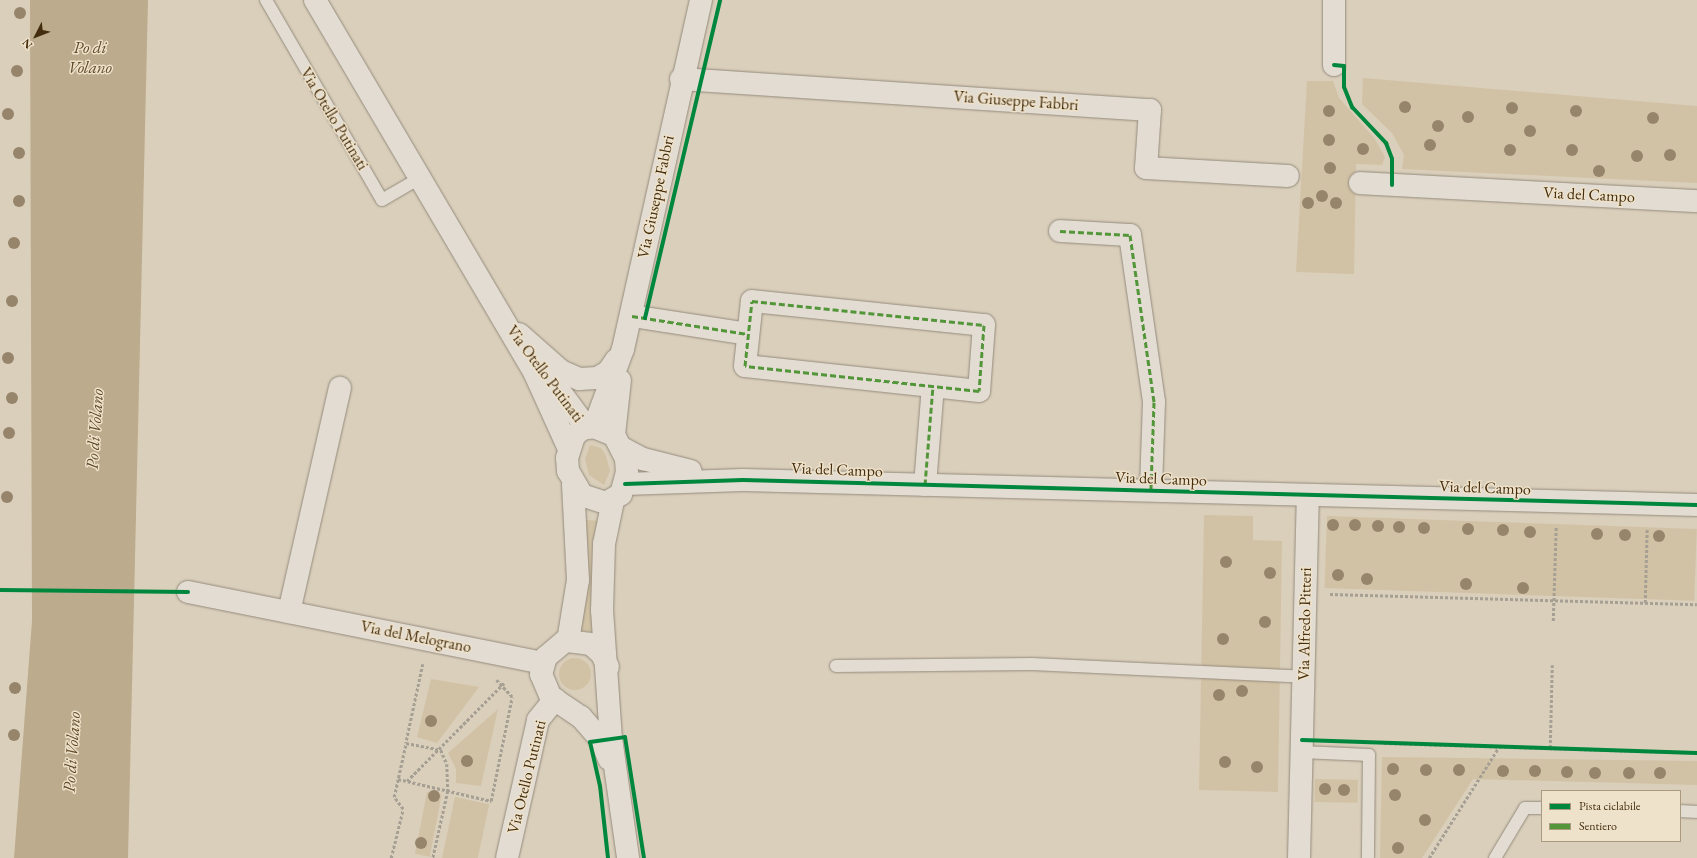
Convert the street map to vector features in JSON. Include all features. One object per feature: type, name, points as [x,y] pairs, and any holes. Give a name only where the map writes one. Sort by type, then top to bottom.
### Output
[{"type":"street","name":"Via Otello Putinati","points":[[315,0],[504,319],[550,400],[569,449]]},
{"type":"street","name":"Via Giuseppe Fabbri","points":[[573,484],[568,471],[569,449],[574,436],[590,428],[623,349],[632,316],[681,79],[701,0]]},
{"type":"street","points":[[1334,0],[1334,65]]},
{"type":"street","name":"Via Giuseppe Fabbri","points":[[681,79],[1150,110],[1146,168],[1288,176]]},
{"type":"street","name":"Via del Campo","points":[[1360,183],[1697,201]]},
{"type":"street","name":"Via del Campo","points":[[1060,231],[1130,235],[1154,402],[1151,490]]},
{"type":"street","points":[[752,301],[984,325],[979,391],[745,366],[748,334],[752,301]]},
{"type":"street","points":[[632,316],[748,334]]},
{"type":"street","name":"Via Otello Putinati","points":[[504,319],[590,428]]},
{"type":"street","name":"Via Giuseppe Fabbri","points":[[504,319],[561,371],[579,379],[597,378],[608,372],[623,349]]},
{"type":"street","name":"Via Giuseppe Fabbri","points":[[623,349],[618,442],[627,472],[619,493],[602,579],[615,771],[628,858]]},
{"type":"street","points":[[925,484],[933,386]]},
{"type":"street","points":[[289,612],[340,388]]},
{"type":"street","points":[[590,428],[618,442]]},
{"type":"street","name":"Via del Campo","points":[[618,442],[668,468],[743,480]]},
{"type":"street","name":"Via del Campo","points":[[619,493],[743,480],[1697,505]]},
{"type":"street","points":[[573,484],[582,495],[595,502],[619,493]]},
{"type":"street","points":[[534,661],[553,648],[568,641],[578,580],[573,484]]},
{"type":"street","name":"Via Alfredo Pitteri","points":[[1299,858],[1308,495]]},
{"type":"street","name":"Via del Melograno","points":[[188,592],[534,661]]},
{"type":"street","name":"Via Giuseppe Fabbri","points":[[568,641],[591,644],[602,654],[608,676]]},
{"type":"street","name":"Via Giuseppe Fabbri","points":[[534,661],[544,686],[560,702],[581,717],[601,740],[615,771]]},
{"type":"street","points":[[560,702],[580,707],[594,701],[608,676]]},
{"type":"street","name":"Via Otello Putinati","points":[[506,858],[538,720],[560,702]]},
{"type":"lane","name":"Via Otello Putinati","points":[[266,0],[382,200],[420,178]]},
{"type":"lane","points":[[836,666],[1032,664],[1304,677]]},
{"type":"lane","points":[[1302,752],[1369,755],[1368,858]]},
{"type":"lane","points":[[1495,858],[1525,808],[1541,808]]},
{"type":"lane","points":[[1681,811],[1697,812]]},
{"type":"path","points":[[1554,621],[1557,502]]},
{"type":"path","points":[[1645,603],[1648,504]]},
{"type":"path","points":[[1306,593],[1697,604]]},
{"type":"path","points":[[407,781],[441,750],[502,685],[534,661]]},
{"type":"path","points":[[391,858],[403,809],[394,796],[424,662],[431,663]]},
{"type":"path","points":[[1550,748],[1552,665]]},
{"type":"path","points":[[491,801],[512,697],[502,685],[493,678]]},
{"type":"path","points":[[1376,742],[1697,753]]},
{"type":"path","points":[[406,743],[441,750]]},
{"type":"path","points":[[1429,858],[1499,746]]},
{"type":"path","points":[[433,858],[448,791],[447,764],[441,750]]},
{"type":"path","points":[[398,779],[518,807]]},
{"type":"shaded area","points":[[1363,78],[1697,106],[1697,183],[1402,169],[1404,155],[1392,133],[1362,104]]},
{"type":"shaded area","points":[[1307,81],[1333,81],[1339,98],[1375,139],[1385,157],[1382,165],[1356,164],[1354,274],[1296,272]]},
{"type":"shaded area","points":[[590,445],[601,448],[606,456],[610,471],[604,485],[589,475],[585,459]]},
{"type":"shaded area","points":[[1204,515],[1253,516],[1253,540],[1282,541],[1278,792],[1199,790]]},
{"type":"shaded area","points":[[1327,516],[1697,529],[1694,601],[1324,588]]},
{"type":"shaded area","points":[[586,520],[600,521],[592,632],[578,631]]},
{"type":"shaded area","points":[[572,658],[578,658],[587,662],[591,674],[587,686],[578,690],[572,690],[563,686],[559,677],[559,671],[563,662]]},
{"type":"shaded area","points":[[431,679],[479,687],[437,743],[417,737]]},
{"type":"shaded area","points":[[498,709],[481,786],[456,783],[456,769],[448,753]]},
{"type":"shaded area","points":[[1382,757],[1697,761],[1697,785],[1473,779],[1422,858],[1380,858]]},
{"type":"shaded area","points":[[1315,779],[1358,780],[1358,803],[1315,802]]},
{"type":"shaded area","points":[[427,792],[442,795],[430,857],[415,854]]},
{"type":"shaded area","points":[[455,797],[489,804],[478,858],[442,858]]},
{"type":"water","name":"Po di Volano","points":[[30,0],[148,0],[128,858],[14,858],[32,621]]},
{"type":"marked path","points":[[1060,231],[1130,235],[1154,402],[1151,490]]},
{"type":"marked path","points":[[752,301],[984,325],[979,391],[745,366],[752,301]]},
{"type":"marked path","points":[[632,316],[748,334]]},
{"type":"marked path","points":[[925,485],[933,386]]},
{"type":"cycle path","points":[[645,318],[720,0]]},
{"type":"cycle path","points":[[1334,65],[1344,66],[1344,87],[1352,107],[1386,143],[1392,159],[1392,185]]},
{"type":"cycle path","points":[[625,484],[743,480],[1697,505]]},
{"type":"cycle path","points":[[0,590],[188,592]]},
{"type":"cycle path","points":[[608,858],[600,786],[590,742],[625,737],[644,858]]},
{"type":"cycle path","points":[[1302,740],[1697,753]]}]
